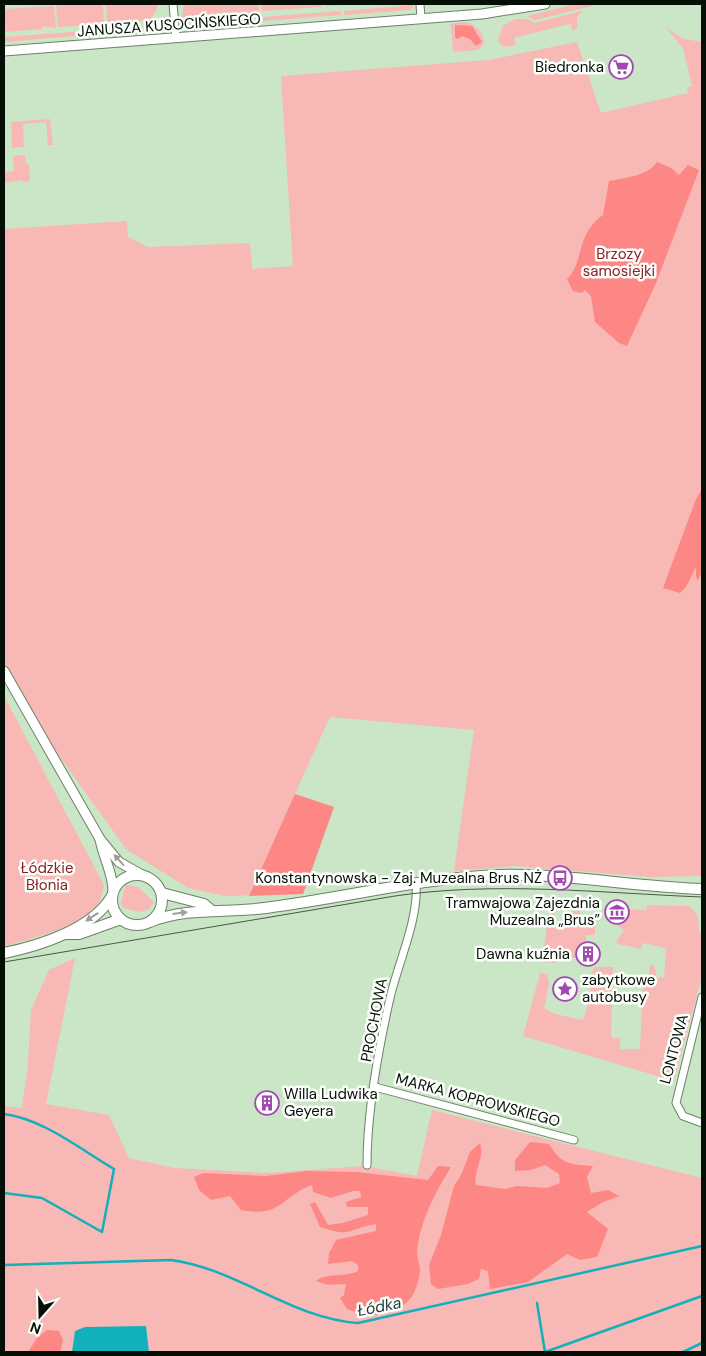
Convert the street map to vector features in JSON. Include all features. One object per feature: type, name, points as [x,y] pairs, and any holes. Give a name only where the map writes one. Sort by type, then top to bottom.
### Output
[{"type":"main road","points":[[4,953],[34,946],[67,934],[101,911],[120,881],[127,877],[142,875],[153,880],[162,893],[161,909],[150,922]]},
{"type":"main road","points":[[113,894],[113,909],[121,919],[137,925],[173,913],[265,908],[416,884],[515,875],[702,889]]},
{"type":"main road","points":[[162,893],[204,904],[211,910]]},
{"type":"main road","points":[[67,934],[79,934],[121,919]]},
{"type":"street","points":[[173,4],[176,38]]},
{"type":"street","points":[[420,4],[421,19]]},
{"type":"street","name":"JANUSZA KUSOCIŃSKIEGO","points":[[4,51],[421,19],[489,13],[545,4]]},
{"type":"street","points":[[4,671],[100,839],[120,862],[142,875]]},
{"type":"street","points":[[100,839],[102,853],[113,883],[113,894]]},
{"type":"street","name":"PROCHOWA","points":[[367,1165],[369,1124],[390,998],[416,901],[416,884]]},
{"type":"street","name":"LONTOWA","points":[[702,997],[676,1103],[683,1116],[702,1123]]},
{"type":"street","name":"MARKA KOPROWSKIEGO","points":[[375,1087],[574,1140]]},
{"type":"green space","points":[[103,4],[104,24],[58,27],[56,6]]},
{"type":"green space","points":[[106,4],[157,4],[157,9],[150,20],[129,22],[129,20],[124,20],[124,22],[107,24]]},
{"type":"green space","points":[[184,4],[259,4],[259,12],[227,14],[227,12],[222,12],[222,15],[182,18]]},
{"type":"green space","points":[[262,4],[326,4],[321,5],[321,7],[262,11]]},
{"type":"green space","points":[[326,4],[341,4],[341,5],[327,6]]},
{"type":"green space","points":[[576,4],[591,4],[592,6],[535,20],[527,16]]},
{"type":"green space","points":[[414,5],[410,10],[344,15],[344,11]]},
{"type":"green space","points":[[54,6],[56,28],[43,26],[43,29],[4,32],[4,9]]},
{"type":"green space","points":[[341,11],[341,15],[263,21],[263,17]]},
{"type":"green space","points":[[582,11],[577,17],[577,28],[573,31],[570,24],[514,38],[516,45],[506,47],[500,44],[498,40],[503,26],[515,19],[526,19],[535,23]]},
{"type":"green space","points":[[465,22],[478,30],[484,43],[478,50],[453,52],[451,26],[448,26],[454,23]]},
{"type":"green space","points":[[455,25],[472,26],[482,42],[476,46],[470,39],[462,36],[457,39],[455,37]]},
{"type":"green space","points":[[666,28],[684,39],[702,42],[702,876],[650,877],[515,866],[454,871],[474,730],[330,717],[295,794],[334,807],[303,894],[225,896],[188,888],[126,849],[50,743],[4,662],[4,229],[127,221],[128,237],[148,247],[250,243],[252,269],[293,266],[281,76],[489,60],[577,42],[601,113],[688,93],[687,88],[692,86],[683,48]]},
{"type":"green space","points":[[98,30],[98,34],[4,42],[4,37]]},
{"type":"green space","points":[[50,119],[53,145],[48,145],[46,122],[23,124],[24,147],[12,148],[11,122]]},
{"type":"green space","points":[[25,155],[26,164],[29,164],[30,181],[22,182],[22,180],[4,183],[4,172],[14,171],[13,156]]},
{"type":"green space","name":"Brzozy samosiejki","points":[[657,162],[671,168],[679,175],[688,165],[699,170],[656,283],[627,346],[619,343],[595,322],[591,296],[585,290],[582,293],[573,291],[567,279],[573,272],[588,231],[603,215],[609,181],[642,173],[653,167]]},
{"type":"green space","points":[[702,489],[702,572],[698,580],[696,577],[696,567],[686,587],[680,593],[663,588],[696,499]]},
{"type":"green space","name":"Łódzkie Błonia","points":[[4,696],[104,885],[96,907],[89,914],[54,931],[4,946]]},
{"type":"green space","points":[[295,794],[334,807],[303,894],[249,896]]},
{"type":"green space","points":[[125,886],[138,887],[154,902],[149,909],[141,912],[123,908],[121,903]]},
{"type":"green space","points":[[551,901],[555,901],[554,916],[550,916],[549,921],[554,921],[554,925],[572,925],[573,910],[568,910],[568,903],[580,903],[580,922],[595,923],[595,935],[586,935],[586,947],[580,947],[580,958],[564,957],[564,951],[548,950],[548,954],[557,955],[556,963],[541,962]]},
{"type":"green space","points":[[647,905],[690,906],[698,916],[699,932],[702,933],[702,976],[674,1081],[523,1036],[540,967],[540,973],[547,974],[549,983],[544,1008],[555,1014],[583,1020],[589,1002],[593,969],[596,967],[613,967],[611,1035],[612,1038],[620,1038],[620,1049],[640,1049],[643,982],[648,982],[650,965],[654,965],[657,978],[664,977],[666,948],[643,943],[641,949],[618,944],[616,942],[624,930],[615,923],[618,923],[618,920],[624,920],[625,909],[647,910]]},
{"type":"green space","points":[[75,958],[46,1104],[109,1115],[129,1158],[174,1168],[267,1173],[364,1166],[417,1176],[432,1110],[702,1178],[702,1350],[698,1352],[4,1352],[4,1106],[22,1108],[28,1064],[31,1010],[49,970]]},
{"type":"green space","points":[[530,1142],[549,1144],[562,1160],[572,1164],[593,1166],[587,1177],[591,1193],[608,1190],[619,1196],[603,1202],[587,1212],[608,1229],[597,1257],[580,1260],[567,1254],[528,1282],[490,1289],[488,1271],[481,1269],[479,1279],[468,1284],[438,1289],[431,1284],[429,1265],[441,1235],[454,1186],[461,1175],[470,1152],[480,1143],[481,1154],[476,1174],[476,1185],[505,1189],[517,1186],[547,1188],[560,1183],[559,1174],[545,1165],[531,1170],[515,1171],[515,1160]]},
{"type":"green space","points":[[438,1166],[451,1167],[434,1197],[421,1229],[417,1252],[420,1271],[413,1294],[407,1302],[390,1312],[357,1317],[355,1312],[347,1309],[340,1298],[344,1295],[346,1284],[328,1285],[316,1281],[321,1278],[358,1271],[358,1265],[352,1261],[328,1264],[329,1253],[336,1240],[376,1231],[376,1224],[349,1232],[338,1232],[320,1227],[310,1204],[315,1202],[328,1225],[343,1223],[368,1215],[368,1207],[347,1207],[346,1202],[361,1197],[360,1191],[353,1191],[331,1198],[313,1192],[312,1185],[301,1190],[273,1209],[255,1212],[241,1210],[230,1196],[211,1200],[199,1190],[194,1177],[203,1173],[265,1176],[307,1171],[356,1172],[428,1180]]},
{"type":"green space","points":[[47,1330],[59,1331],[63,1340],[60,1352],[28,1352],[37,1338]]},
{"type":"water","points":[[146,1326],[149,1352],[72,1352],[75,1331],[85,1327]]},
{"type":"waterway","points":[[4,1114],[19,1117],[47,1128],[114,1169],[102,1232],[42,1198],[4,1193]]},
{"type":"waterway","name":"Łódka","points":[[4,1265],[171,1260],[219,1273],[310,1312],[333,1319],[358,1323],[702,1246]]},
{"type":"waterway","points":[[545,1352],[702,1296]]},
{"type":"waterway","points":[[537,1303],[545,1352]]},
{"type":"waterway","points":[[683,1352],[702,1343]]},
{"type":"tram line","points":[[4,962],[395,896],[433,892],[471,889],[548,889],[702,897]]},
{"type":"place","name":"Biedronka","points":[[621,67]]},
{"type":"place","name":"Konstantynowska - Zaj. Muzealna Brus NŻ","points":[[560,878]]},
{"type":"place","name":"Tramwajowa Zajezdnia Muzealna „Brus”","points":[[617,912]]},
{"type":"place","name":"Dawna kuźnia","points":[[588,954]]},
{"type":"place","name":"zabytkowe autobusy","points":[[565,989]]},
{"type":"place","name":"Willa Ludwika Geyera","points":[[267,1103]]}]
